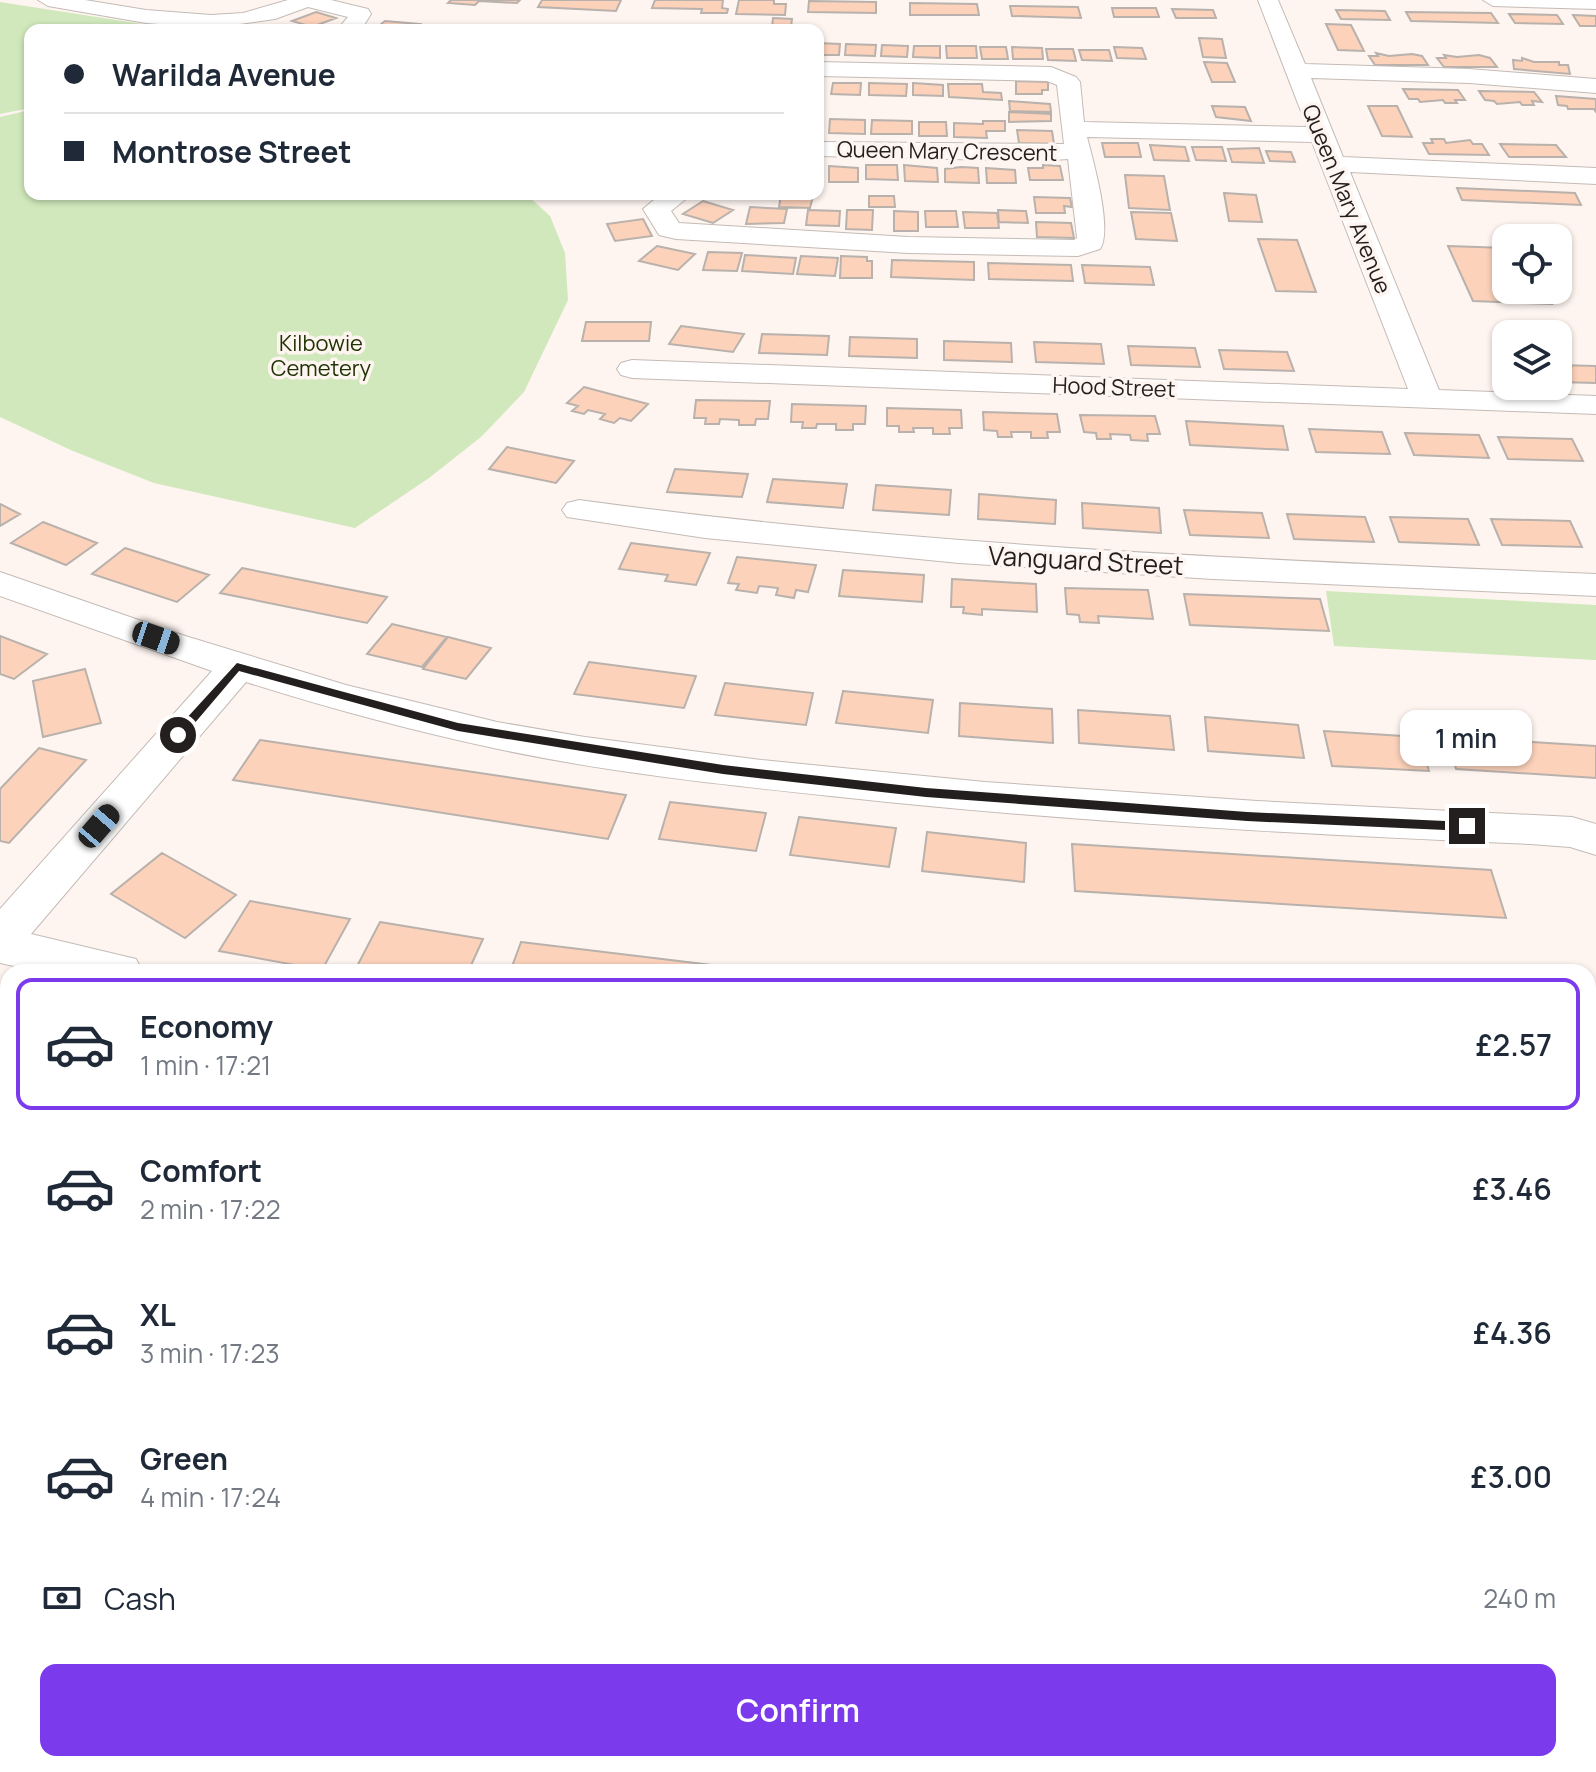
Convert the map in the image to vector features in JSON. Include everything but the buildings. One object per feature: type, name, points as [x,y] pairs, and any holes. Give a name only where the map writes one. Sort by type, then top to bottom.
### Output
[{"type":"street","points":[[48,0],[189,24]]},
{"type":"street","points":[[225,24],[272,16],[306,0],[360,14],[355,24]]},
{"type":"street","name":"Queen Mary Avenue","points":[[1268,0],[1427,398]]},
{"type":"street","points":[[1493,0],[1596,3]]},
{"type":"street","name":"Queen Mary Crescent","points":[[824,69],[1051,74],[1068,82],[1074,140],[1040,154],[824,149]]},
{"type":"street","points":[[1296,71],[1469,76],[1596,86]]},
{"type":"street","points":[[670,200],[656,209],[669,229],[676,231],[908,245],[1078,248],[1090,243],[1091,239],[1084,176],[1074,140],[1320,135]]},
{"type":"street","points":[[1332,164],[1596,176]]},
{"type":"street","name":"Hood Street","points":[[632,369],[1596,405]]},
{"type":"street","name":"Vanguard Street","points":[[579,510],[898,549],[977,555],[1596,585]]},
{"type":"street","points":[[0,583],[237,667],[458,727],[723,770],[926,792],[1216,815],[1572,832],[1595,843]]},
{"type":"street","points":[[88,964],[0,942],[237,667]]},
{"type":"green space","points":[[0,2],[142,24],[24,24],[24,109],[0,114]]},
{"type":"green space","name":"Kilbowie Cemetery","points":[[24,111],[24,200],[533,200],[550,216],[565,253],[568,300],[524,392],[481,437],[429,478],[355,528],[154,483],[73,451],[0,417],[0,117]]},
{"type":"green space","points":[[1326,591],[1596,605],[1596,660],[1334,646]]},
{"type":"route","points":[[178,735],[237,667],[458,727],[723,770],[926,792],[1247,817],[1467,826]]}]
